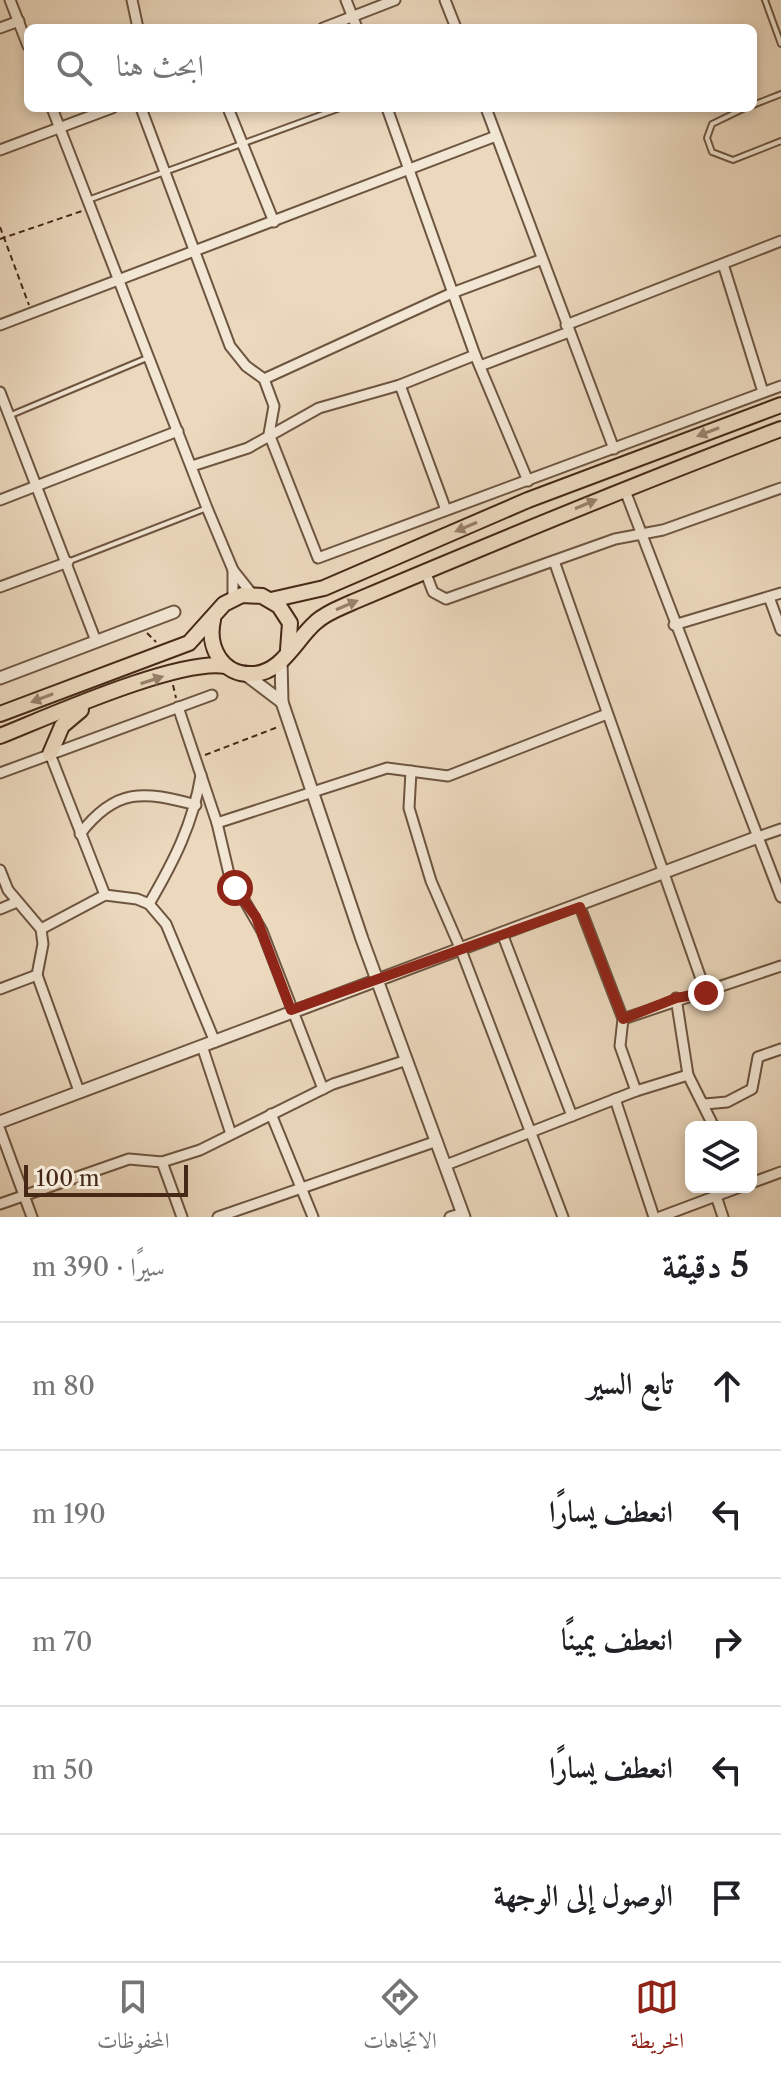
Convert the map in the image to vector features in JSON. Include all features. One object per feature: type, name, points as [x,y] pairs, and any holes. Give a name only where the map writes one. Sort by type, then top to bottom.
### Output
[{"type":"main road","points":[[1,713],[189,643],[233,598],[252,594],[271,600],[324,588],[528,500],[781,405]]},
{"type":"main road","points":[[0,736],[107,694],[198,664],[226,666],[245,674],[265,672],[328,613],[624,488],[781,429]]},
{"type":"main road","points":[[271,600],[290,623],[284,657]]},
{"type":"main road","points":[[213,620],[211,641],[226,666]]},
{"type":"main road","points":[[50,754],[65,721],[107,694]]},
{"type":"street","points":[[10,0],[24,35]]},
{"type":"street","points":[[132,0],[137,24]]},
{"type":"street","points":[[346,0],[356,24]]},
{"type":"street","points":[[334,24],[395,0]]},
{"type":"street","points":[[445,0],[454,24]]},
{"type":"street","points":[[0,28],[19,21]]},
{"type":"street","points":[[53,112],[207,508],[233,570],[252,594]]},
{"type":"street","points":[[0,150],[101,112]]},
{"type":"street","points":[[143,112],[198,250],[230,346],[246,366],[264,379],[274,406],[269,434],[318,558],[781,386]]},
{"type":"street","points":[[230,112],[274,222]]},
{"type":"street","points":[[389,112],[475,355],[528,481]]},
{"type":"street","points":[[487,112],[540,260],[614,449]]},
{"type":"street","points":[[0,325],[496,136]]},
{"type":"street","points":[[480,366],[781,241]]},
{"type":"street","points":[[264,379],[452,293],[540,260]]},
{"type":"street","points":[[723,264],[763,392]]},
{"type":"street","points":[[192,466],[248,448],[319,408],[400,385],[475,355]]},
{"type":"street","points":[[400,385],[446,510]]},
{"type":"street","points":[[0,392],[5,417],[68,562],[96,641]]},
{"type":"street","points":[[0,500],[178,431]]},
{"type":"street","points":[[624,488],[674,625],[781,897]]},
{"type":"street","points":[[425,571],[435,595],[446,599],[624,537],[663,530],[781,488]]},
{"type":"street","points":[[554,561],[706,993]]},
{"type":"street","points":[[0,587],[68,562]]},
{"type":"street","points":[[233,570],[233,598]]},
{"type":"street","points":[[674,625],[781,593]]},
{"type":"street","points":[[769,597],[781,630]]},
{"type":"street","points":[[0,678],[174,612]]},
{"type":"street","points":[[284,657],[282,702],[463,1215],[450,1217]]},
{"type":"street","points":[[245,674],[282,702]]},
{"type":"street","points":[[0,773],[212,695]]},
{"type":"street","points":[[178,707],[217,823],[229,874],[262,931],[323,1089]]},
{"type":"street","points":[[217,823],[387,768],[448,776],[607,714]]},
{"type":"street","points":[[50,754],[105,895]]},
{"type":"street","points":[[149,904],[184,843],[196,805],[201,771]]},
{"type":"street","points":[[411,771],[409,808],[431,881],[461,950],[563,1217]]},
{"type":"street","points":[[80,834],[109,804],[138,794],[196,805]]},
{"type":"street","points":[[0,1122],[215,1042],[291,1010],[503,936],[781,829]]},
{"type":"street","points":[[0,870],[17,902],[41,929],[43,944],[37,975],[79,1091]]},
{"type":"street","points":[[41,929],[105,895],[125,896],[149,904],[166,924],[215,1042]]},
{"type":"street","points":[[0,909],[17,902]]},
{"type":"street","points":[[580,907],[623,1019],[620,1046],[636,1091]]},
{"type":"street","points":[[503,936],[572,1116]]},
{"type":"street","points":[[623,1019],[676,998],[706,993],[781,966]]},
{"type":"street","points":[[0,989],[37,975]]},
{"type":"street","points":[[676,998],[688,1075],[712,1121]]},
{"type":"street","points":[[202,1046],[231,1134]]},
{"type":"street","points":[[705,1104],[727,1102],[752,1089],[758,1057],[781,1049]]},
{"type":"street","points":[[0,1204],[129,1159],[162,1162],[200,1150],[323,1089],[407,1060]]},
{"type":"street","points":[[446,1165],[636,1091],[688,1075]]},
{"type":"street","points":[[615,1099],[657,1217],[723,1193]]},
{"type":"street","points":[[271,1114],[313,1217]]},
{"type":"street","points":[[0,1130],[32,1217]]},
{"type":"street","points":[[218,1217],[437,1141]]},
{"type":"street","points":[[162,1162],[182,1217]]},
{"type":"street","points":[[757,1181],[781,1172]]},
{"type":"street","points":[[716,1196],[723,1217]]},
{"type":"lane","points":[[765,0],[781,44]]},
{"type":"lane","points":[[757,103],[781,94]]},
{"type":"lane","points":[[90,204],[168,171],[329,112]]},
{"type":"lane","points":[[737,112],[712,124],[707,138],[712,152],[733,160],[781,141]]},
{"type":"lane","points":[[5,417],[148,358]]},
{"type":"lane","points":[[68,562],[207,508]]},
{"type":"path","points":[[2,239],[90,204]]},
{"type":"path","points":[[0,227],[32,313]]},
{"type":"path","points":[[140,625],[165,652]]},
{"type":"path","points":[[171,674],[178,707]]},
{"type":"path","points":[[197,758],[290,722]]},
{"type":"route","points":[[235,888],[256,917],[291,1010],[580,907],[623,1019],[676,998],[706,993]]}]
